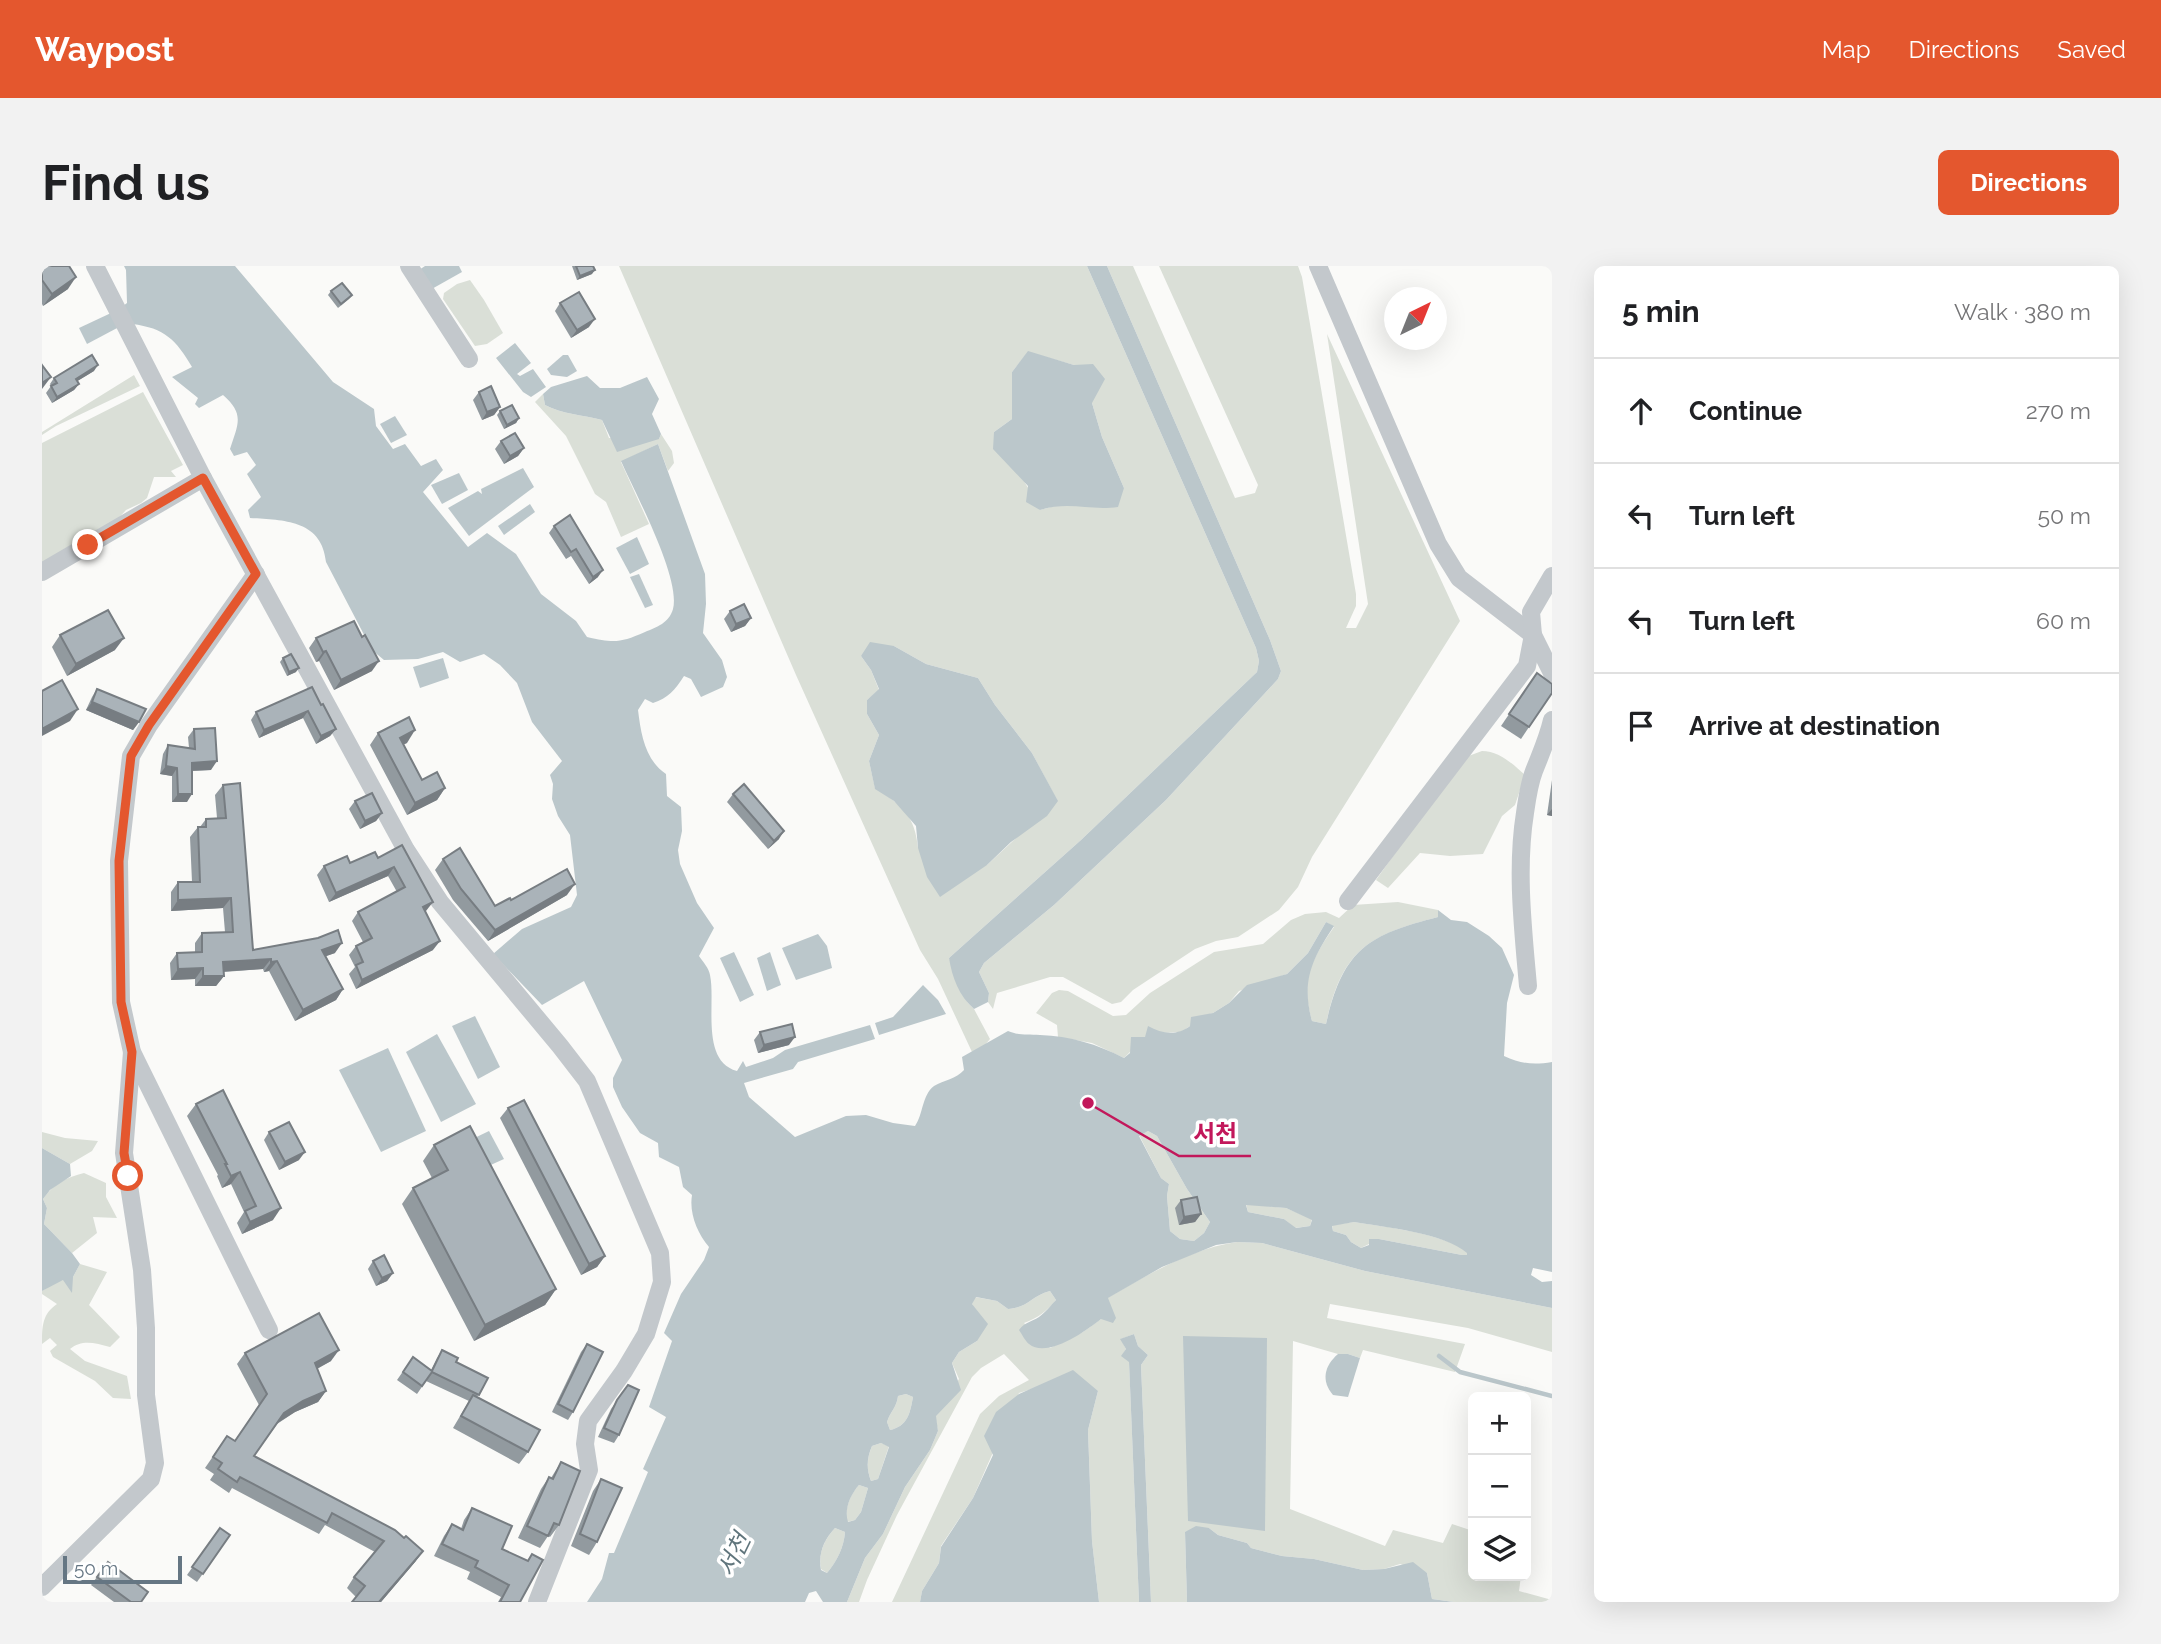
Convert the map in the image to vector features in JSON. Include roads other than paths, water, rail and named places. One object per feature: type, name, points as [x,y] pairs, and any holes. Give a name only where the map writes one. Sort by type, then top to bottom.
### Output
[{"type":"street","points":[[95,266],[203,478],[406,849],[440,902],[587,1081],[660,1253],[662,1282],[646,1334],[624,1371],[588,1421],[585,1444],[589,1471],[537,1602]]},
{"type":"street","points":[[409,266],[469,359]]},
{"type":"street","points":[[1318,266],[1438,544],[1459,578],[1533,635],[1552,673]]},
{"type":"street","points":[[42,572],[203,478]]},
{"type":"street","points":[[256,574],[149,725],[131,756],[119,861],[121,1002],[132,1052],[269,1331]]},
{"type":"street","points":[[1348,901],[1527,666],[1533,635],[1531,612],[1552,576]]},
{"type":"street","points":[[1528,986],[1523,928],[1523,828],[1533,773],[1548,738],[1552,720]]},
{"type":"street","points":[[42,1587],[151,1479],[155,1463],[146,1395],[146,1328],[142,1270],[124,1153],[132,1052]]},
{"type":"water","points":[[124,266],[235,266],[333,382],[374,409],[376,426],[393,449],[405,444],[421,466],[436,459],[443,470],[423,492],[468,547],[487,533],[516,554],[541,594],[576,621],[587,637],[611,641],[629,638],[662,624],[673,609],[674,595],[664,557],[621,461],[658,444],[705,574],[703,633],[722,660],[727,677],[723,687],[701,697],[691,679],[684,676],[667,696],[653,703],[645,699],[638,710],[649,754],[666,774],[667,796],[681,807],[682,831],[678,850],[680,864],[697,903],[714,928],[699,956],[710,975],[712,1029],[718,1056],[725,1065],[737,1071],[743,1061],[746,1067],[773,1058],[785,1050],[870,1025],[875,1039],[798,1062],[793,1069],[744,1083],[749,1097],[795,1137],[846,1116],[866,1115],[915,1126],[930,1090],[964,1070],[962,1057],[1008,1031],[1073,1039],[1124,1058],[1130,1053],[1131,1037],[1145,1037],[1148,1026],[1175,1033],[1190,1026],[1191,1017],[1213,1013],[1229,1003],[1247,985],[1287,974],[1308,953],[1326,922],[1334,926],[1314,960],[1308,994],[1312,1021],[1326,1024],[1333,999],[1350,962],[1376,939],[1438,917],[1438,910],[1451,920],[1467,922],[1502,948],[1514,975],[1507,1003],[1504,1056],[1528,1063],[1552,1062],[1552,1272],[1533,1268],[1531,1275],[1542,1282],[1552,1281],[1552,1308],[1365,1271],[1262,1243],[1237,1242],[1216,1245],[1162,1267],[1108,1298],[1116,1318],[1113,1323],[1101,1319],[1056,1346],[1037,1348],[1029,1344],[1019,1330],[1041,1315],[1056,1300],[1050,1291],[1008,1309],[997,1301],[976,1297],[972,1304],[988,1324],[977,1341],[959,1352],[952,1363],[961,1390],[936,1416],[938,1431],[930,1450],[905,1487],[883,1534],[865,1558],[847,1602],[823,1602],[816,1591],[809,1593],[805,1602],[587,1602],[602,1579],[609,1553],[614,1553],[648,1472],[643,1469],[666,1417],[649,1407],[672,1341],[664,1333],[681,1294],[704,1260],[709,1247],[695,1222],[692,1195],[683,1187],[679,1167],[659,1157],[658,1143],[640,1133],[622,1107],[613,1087],[613,1078],[622,1060],[584,981],[542,1005],[493,954],[522,929],[571,907],[577,895],[570,835],[558,816],[552,799],[553,784],[550,775],[562,761],[532,722],[517,683],[500,665],[484,654],[460,662],[443,652],[418,659],[384,660],[372,650],[326,562],[323,548],[317,538],[299,525],[250,518],[248,510],[261,497],[247,474],[256,465],[247,452],[234,456],[230,449],[238,420],[234,408],[223,395],[199,408],[195,404],[198,398],[172,377],[192,367],[181,349],[168,337],[153,329],[132,324],[123,306],[127,303]],"holes":[[[1148,1131],[1157,1136],[1187,1189],[1210,1222],[1204,1233],[1194,1241],[1180,1239],[1170,1231],[1167,1196],[1169,1184],[1161,1178],[1139,1136]],[[1246,1205],[1286,1208],[1312,1220],[1310,1226],[1296,1228],[1284,1219],[1248,1212]],[[1354,1222],[1397,1229],[1444,1240],[1467,1255],[1379,1239],[1369,1239],[1369,1245],[1361,1248],[1346,1235],[1333,1231],[1332,1226]],[[906,1394],[913,1397],[904,1422],[890,1430],[887,1422],[898,1396]],[[881,1443],[889,1447],[878,1479],[871,1481],[868,1459],[872,1446]],[[859,1485],[868,1488],[861,1512],[855,1520],[848,1522],[847,1508]],[[835,1528],[845,1532],[839,1554],[827,1573],[821,1570],[820,1558],[828,1537]]]},
{"type":"water","points":[[425,266],[459,266],[462,272],[430,290],[419,270]]},
{"type":"water","points":[[1087,266],[1107,266],[1270,640],[1281,671],[1278,679],[1166,800],[1054,905],[984,963],[979,972],[989,993],[988,1002],[974,1009],[957,986],[949,958],[1081,840],[1257,672],[1259,661],[1256,648]]},
{"type":"water","points":[[111,313],[119,327],[87,344],[79,328]]},
{"type":"water","points":[[515,343],[531,363],[517,374],[520,376],[533,369],[546,387],[531,397],[523,392],[496,358]]},
{"type":"water","points":[[1028,351],[1074,365],[1093,364],[1105,379],[1092,403],[1102,437],[1124,488],[1118,507],[1061,506],[1040,510],[1026,502],[1028,486],[993,449],[994,432],[1012,419],[1012,372]]},
{"type":"water","points":[[563,355],[568,355],[577,371],[567,377],[551,375],[547,369]]},
{"type":"water","points":[[587,376],[600,388],[620,388],[647,377],[659,399],[652,414],[661,434],[659,439],[617,452],[602,420],[545,405],[543,394],[551,387]]},
{"type":"water","points":[[395,416],[407,435],[391,443],[380,424]]},
{"type":"water","points":[[523,468],[534,487],[469,536],[448,508],[478,491],[482,494],[481,489]]},
{"type":"water","points":[[459,473],[468,490],[442,504],[431,485]]},
{"type":"water","points":[[530,504],[535,512],[504,535],[498,526]]},
{"type":"water","points":[[637,537],[649,564],[630,574],[616,548]]},
{"type":"water","points":[[639,574],[653,605],[645,608],[630,577]]},
{"type":"water","points":[[870,642],[894,646],[926,664],[978,678],[1032,753],[1058,801],[1047,816],[1011,842],[987,865],[940,897],[927,877],[918,848],[916,826],[894,801],[875,789],[869,761],[879,735],[867,714],[867,700],[879,689],[861,656]]},
{"type":"water","points":[[443,658],[449,678],[420,688],[413,667]]},
{"type":"water","points":[[818,934],[827,946],[832,968],[796,980],[782,948]]},
{"type":"water","points":[[734,952],[754,995],[740,1002],[720,958]]},
{"type":"water","points":[[770,952],[781,985],[767,991],[757,958]]},
{"type":"water","points":[[923,985],[938,1000],[946,1014],[879,1035],[875,1023],[893,1017]]},
{"type":"water","points":[[475,1016],[500,1067],[478,1079],[452,1026]]},
{"type":"water","points":[[437,1034],[476,1104],[441,1122],[406,1052]]},
{"type":"water","points":[[388,1048],[426,1131],[381,1152],[339,1070]]},
{"type":"water","points":[[489,1131],[504,1159],[475,1172],[462,1144]]},
{"type":"water","points":[[42,1148],[70,1164],[71,1176],[50,1190],[43,1199],[47,1208],[44,1224],[80,1264],[73,1277],[72,1293],[63,1280],[42,1291]]},
{"type":"water","points":[[1134,1334],[1138,1346],[1148,1355],[1141,1365],[1151,1602],[1139,1602],[1129,1362],[1121,1356],[1126,1349],[1120,1339]]},
{"type":"water","points":[[1183,1336],[1267,1338],[1265,1531],[1188,1521]]},
{"type":"water","points":[[1338,1354],[1360,1358],[1348,1397],[1333,1395],[1327,1384],[1327,1369]]},
{"type":"water","points":[[1073,1370],[1098,1391],[1088,1430],[1092,1541],[1099,1602],[920,1602],[922,1591],[939,1563],[941,1547],[973,1498],[993,1455],[984,1436],[996,1412],[1019,1394]]},
{"type":"water","points":[[1196,1526],[1209,1528],[1218,1535],[1247,1543],[1251,1548],[1363,1570],[1384,1569],[1413,1562],[1427,1573],[1432,1599],[1454,1602],[1187,1602],[1185,1532]]},
{"type":"waterway","points":[[1439,1356],[1460,1372],[1552,1396]]},
{"type":"place","name":"서천","points":[[1088,1103]]}]
